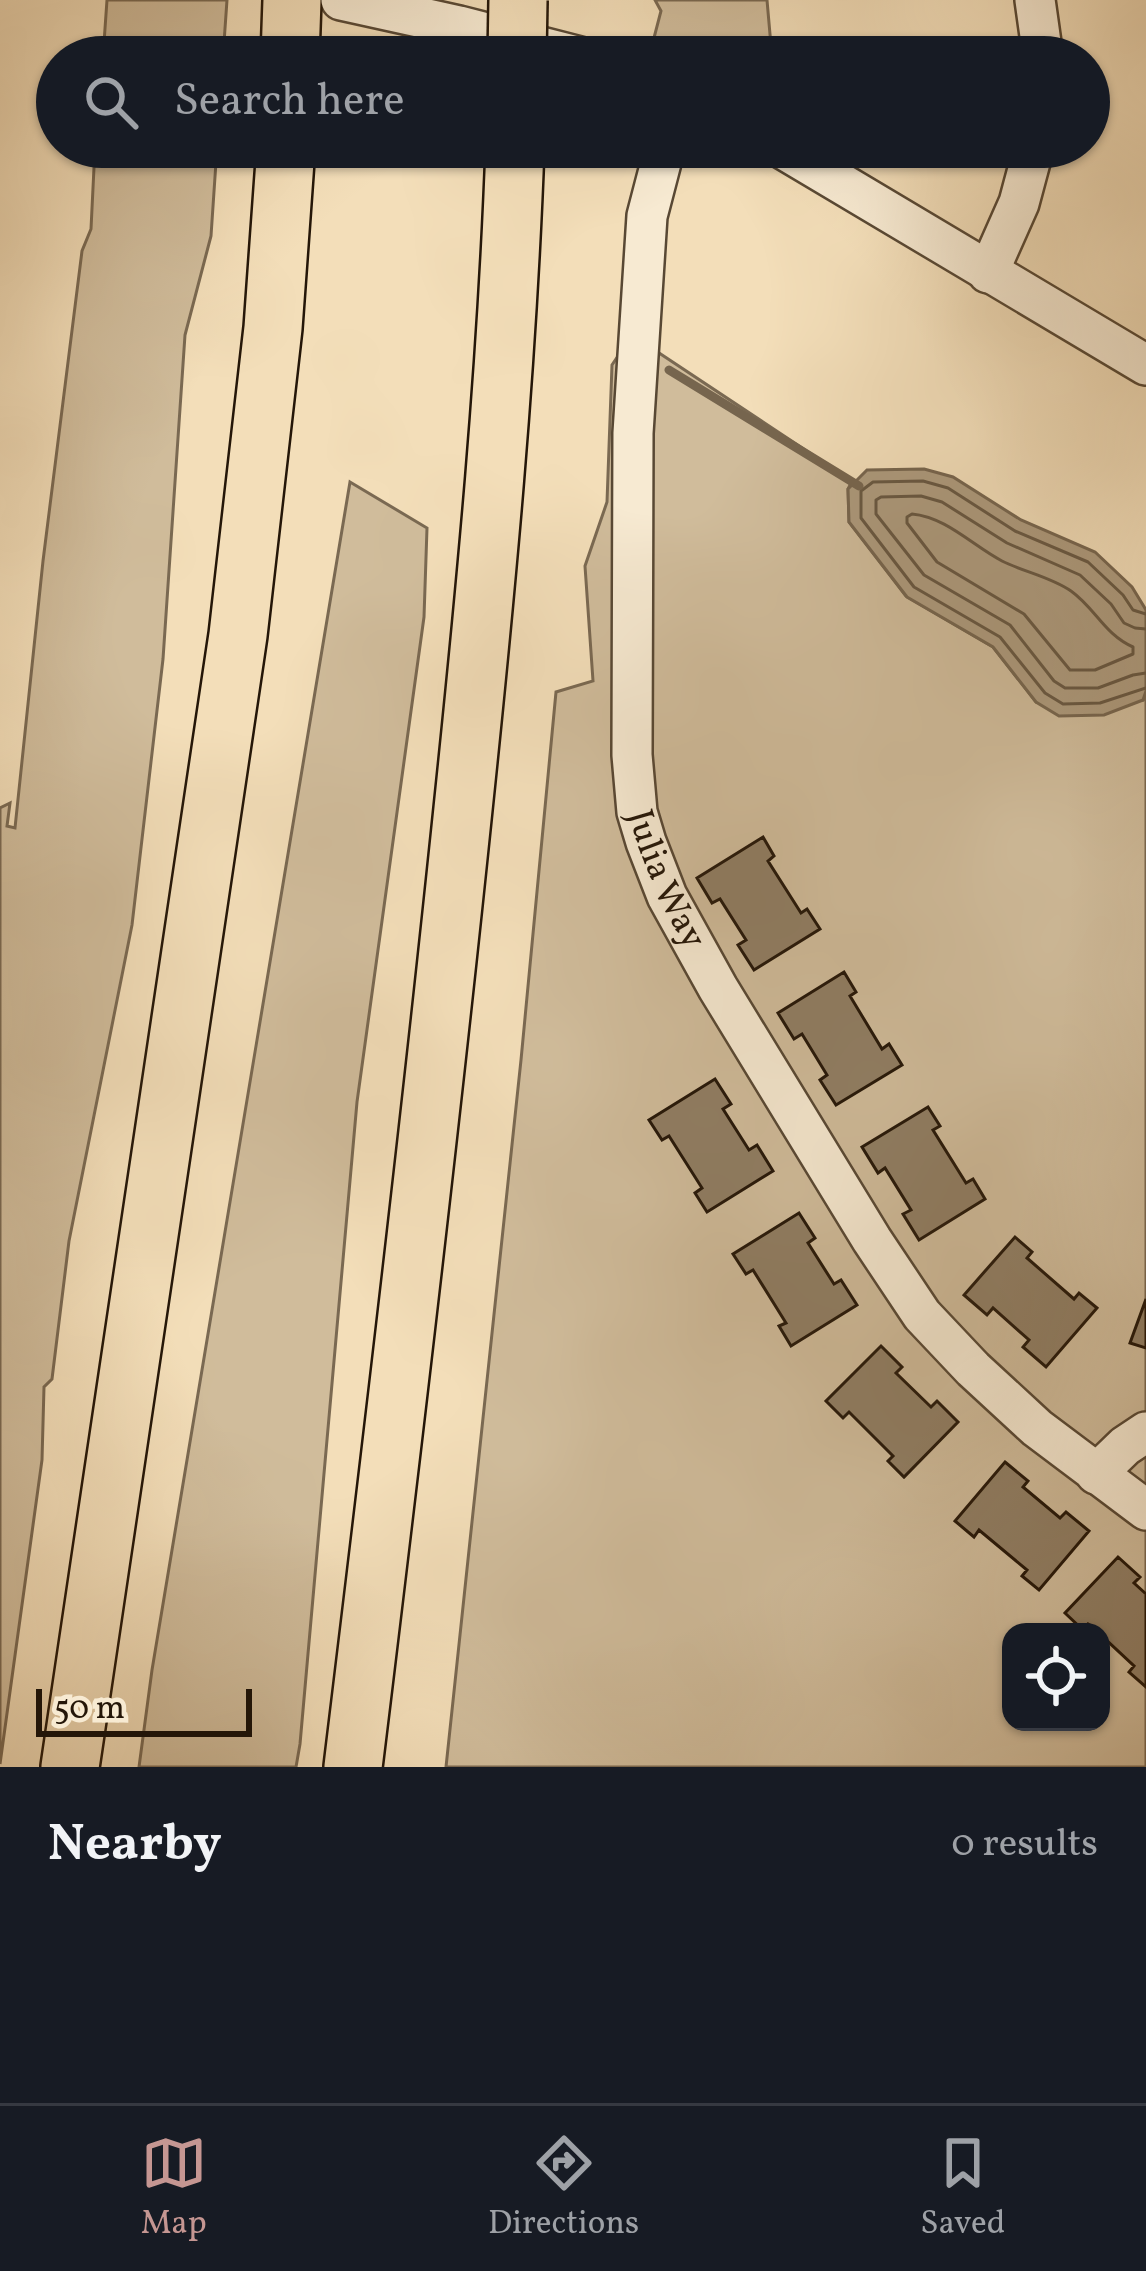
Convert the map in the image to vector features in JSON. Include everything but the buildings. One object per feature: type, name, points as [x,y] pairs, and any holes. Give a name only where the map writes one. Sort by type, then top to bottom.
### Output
[{"type":"highway","points":[[517,36],[518,0]]},
{"type":"highway","points":[[70,1767],[251,532],[284,168]]},
{"type":"highway","points":[[353,1767],[430,1132],[482,617],[506,342],[513,168]]},
{"type":"highway","points":[[44,1767],[109,1504]]},
{"type":"highway","points":[[379,1556],[384,1767]]},
{"type":"street","points":[[340,0],[498,36]]},
{"type":"street","points":[[1035,0],[1040,36]]},
{"type":"street","name":"Julia Way","points":[[660,168],[647,216],[633,454],[632,754],[637,812],[646,842],[667,896],[718,988],[922,1315],[1037,1428],[1146,1510]]},
{"type":"street","points":[[815,168],[1146,365]]},
{"type":"street","points":[[988,273],[1019,203],[1028,168]]},
{"type":"street","points":[[1096,1474],[1146,1432]]},
{"type":"shaded area","points":[[107,0],[227,0],[224,36],[104,36]]},
{"type":"shaded area","points":[[655,0],[767,0],[770,36],[654,36],[661,11]]},
{"type":"shaded area","points":[[94,168],[216,168],[211,236],[185,335],[163,659],[132,925],[69,1241],[52,1379],[44,1387],[42,1460],[0,1764],[0,808],[10,803],[7,826],[15,828],[82,251],[91,229]]},
{"type":"shaded area","points":[[632,335],[852,481],[849,522],[906,596],[993,647],[1036,702],[1143,700],[1146,691],[1146,1767],[446,1767],[556,692],[593,681],[585,566],[607,502],[612,365]]},
{"type":"shaded area","points":[[350,482],[427,528],[424,617],[357,1102],[300,1744],[296,1767],[139,1767],[152,1670]]},
{"type":"water","points":[[924,469],[953,477],[1021,520],[1095,552],[1132,587],[1146,610],[1143,700],[1104,715],[1059,716],[1036,702],[993,647],[907,597],[849,522],[848,489],[867,470]]},
{"type":"waterway","points":[[669,370],[859,486]]}]
